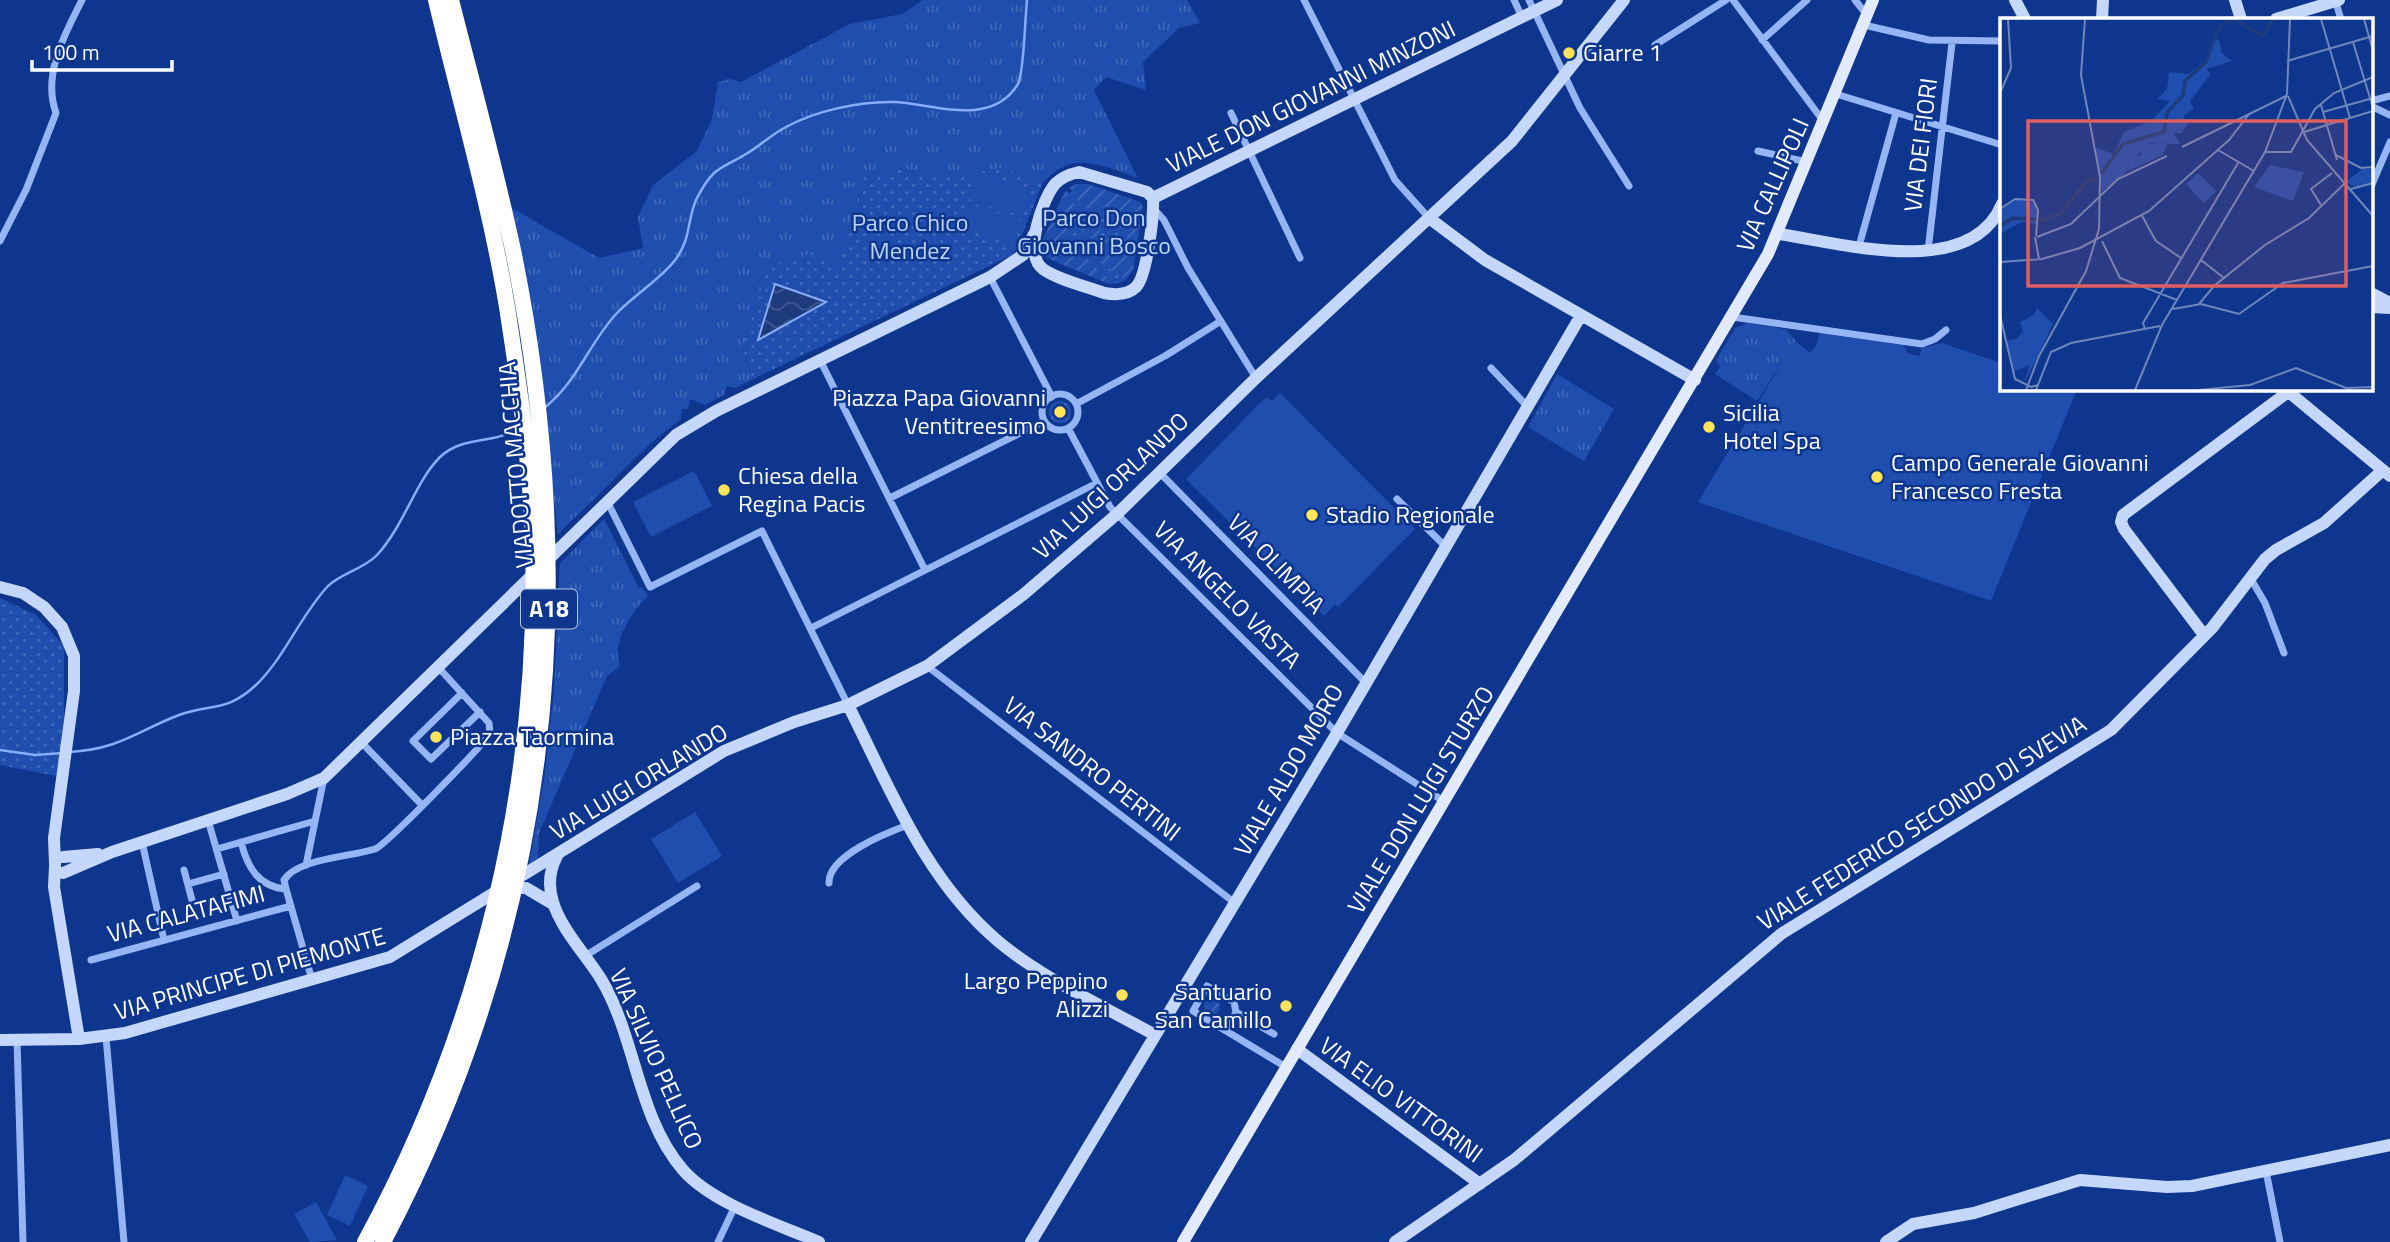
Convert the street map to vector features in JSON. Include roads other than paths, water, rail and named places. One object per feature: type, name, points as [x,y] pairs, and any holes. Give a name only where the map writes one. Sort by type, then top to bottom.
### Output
[{"type":"highway","name":"VIADOTTO MACCHIA","points":[[436,0],[497,253],[507,308],[531,505],[533,622],[521,769],[499,921]]},
{"type":"highway","name":"VIADOTTO MACCHIA","points":[[451,0],[513,250],[547,503],[549,622],[537,771],[499,921]]},
{"type":"highway","name":"A18","points":[[366,1242],[403,1169],[442,1079],[499,921]]},
{"type":"highway","name":"A18","points":[[383,1242],[427,1154],[456,1084],[499,921]]},
{"type":"main road","name":"VIA CALLIPOLI","points":[[1695,380],[1779,234],[1873,0]]},
{"type":"main road","name":"VIALE DON LUIGI STURZO","points":[[1183,1242],[1695,380]]},
{"type":"street","points":[[0,240],[26,190],[56,113],[51,98],[51,84],[60,43],[82,0]]},
{"type":"street","points":[[1304,0],[1395,180],[1429,218],[1485,260],[1580,317],[1695,380]]},
{"type":"street","points":[[1514,0],[1528,9],[1564,78],[1629,186]]},
{"type":"street","name":"VIALE DON GIOVANNI MINZONI","points":[[1155,201],[1248,150],[1354,99],[1528,9],[1557,0]]},
{"type":"street","points":[[1655,45],[1726,0]]},
{"type":"street","points":[[1733,0],[1824,122]]},
{"type":"street","points":[[1762,40],[1807,0]]},
{"type":"street","points":[[1855,0],[1866,20],[1952,43],[2000,41]]},
{"type":"street","points":[[2015,0],[2024,18]]},
{"type":"street","points":[[2102,18],[2103,0]]},
{"type":"street","points":[[2235,0],[2241,18]]},
{"type":"street","points":[[2279,18],[2337,0],[2341,18]]},
{"type":"street","name":"VIA LUIGI ORLANDO","points":[[532,871],[724,751],[799,720],[848,705],[927,666],[1017,600],[1117,514],[1256,378],[1512,141],[1622,1]]},
{"type":"street","name":"VIA DEI FIORI","points":[[1928,251],[1952,43]]},
{"type":"street","points":[[1836,93],[2000,145]]},
{"type":"street","points":[[2372,104],[2390,96]]},
{"type":"street","points":[[2372,105],[2390,116]]},
{"type":"street","points":[[1231,113],[1300,258]]},
{"type":"street","points":[[1859,246],[1896,113]]},
{"type":"street","points":[[2372,185],[2390,142]]},
{"type":"street","points":[[1758,151],[1808,162]]},
{"type":"street","points":[[990,277],[1023,255],[1050,192],[1069,174],[1090,173],[1147,192],[1155,201],[1188,268],[1256,378]]},
{"type":"street","points":[[63,865],[112,852],[287,794],[324,778],[658,450],[697,421],[990,277],[1022,266],[1042,269],[1104,293],[1114,295],[1133,290],[1142,279],[1155,201]]},
{"type":"street","points":[[1779,234],[1859,246],[1928,251],[1961,243],[1976,236],[1997,215],[2000,207]]},
{"type":"street","points":[[1034,234],[1032,248],[1042,269]]},
{"type":"street","points":[[990,277],[1052,397]]},
{"type":"street","points":[[2372,294],[2390,305]]},
{"type":"street","points":[[2372,307],[2390,305]]},
{"type":"street","name":"VIALE ALDO MORO","points":[[1031,1242],[1337,733],[1444,545],[1580,317]]},
{"type":"street","points":[[1732,317],[1922,344],[1936,340],[1946,330]]},
{"type":"street","points":[[1076,404],[1165,356],[1221,321]]},
{"type":"street","points":[[820,360],[925,570]]},
{"type":"street","points":[[1491,368],[1527,406]]},
{"type":"street","points":[[2204,635],[2121,522],[2123,515],[2286,390],[2386,473]]},
{"type":"street","points":[[1060,394],[1076,404],[1078,413],[1068,428],[1059,430],[1044,421],[1042,412],[1052,397],[1060,394]]},
{"type":"street","points":[[890,498],[1044,421]]},
{"type":"street","name":"VIA ANGELO VASTA","points":[[1068,428],[1110,507],[1337,733],[1444,802]]},
{"type":"street","name":"VIA OLIMPIA","points":[[1159,472],[1365,682]]},
{"type":"street","name":"VIALE FEDERICO SECONDO DI SVEVIA","points":[[1395,1242],[1480,1184],[1551,1130],[1790,927],[2111,730],[2204,635],[2276,550],[2325,523],[2386,473]]},
{"type":"street","points":[[811,628],[1097,483]]},
{"type":"street","points":[[1397,499],[1444,545]]},
{"type":"street","points":[[607,500],[650,587],[762,531],[908,825],[945,886],[1000,943],[1046,974],[1155,1035]]},
{"type":"street","points":[[2251,579],[2265,603],[2284,653]]},
{"type":"street","points":[[0,587],[34,599],[62,628],[74,656],[72,706],[54,838],[63,865],[58,903],[79,1039]]},
{"type":"street","name":"VIA SANDRO PERTINI","points":[[927,666],[1235,903]]},
{"type":"street","points":[[312,980],[286,889],[284,880],[288,874],[306,865],[377,848],[483,743],[491,729],[480,712],[439,667]]},
{"type":"street","points":[[462,694],[413,741],[431,759],[480,712]]},
{"type":"street","points":[[362,743],[421,804]]},
{"type":"street","points":[[306,865],[324,778]]},
{"type":"street","points":[[208,820],[237,920]]},
{"type":"street","points":[[217,849],[315,821]]},
{"type":"street","points":[[829,883],[831,869],[835,863],[873,840],[908,825]]},
{"type":"street","points":[[142,842],[164,940]]},
{"type":"street","points":[[241,842],[250,871],[265,883],[286,889]]},
{"type":"street","points":[[503,888],[526,888],[552,899],[549,879],[556,856]]},
{"type":"street","points":[[184,870],[193,904]]},
{"type":"street","points":[[532,871],[537,894]]},
{"type":"street","name":"VIA PRINCIPE DI PIEMONTE","points":[[0,1040],[106,1037],[398,954],[532,871]]},
{"type":"street","name":"VIA SILVIO PELLICO","points":[[532,871],[540,875],[609,993],[655,1120],[673,1158],[692,1180],[735,1205],[819,1242]]},
{"type":"street","points":[[188,884],[224,874]]},
{"type":"street","points":[[585,956],[697,886]]},
{"type":"street","name":"VIA CALATAFIMI","points":[[91,960],[291,906]]},
{"type":"street","points":[[1226,1031],[1236,1012],[1234,1002],[1207,986],[1193,1011],[1286,1068]]},
{"type":"street","points":[[1236,1012],[1274,1034]]},
{"type":"street","points":[[106,1037],[124,1242]]},
{"type":"street","points":[[17,1040],[23,1242]]},
{"type":"street","name":"VIA ELIO VITTORINI","points":[[1297,1049],[1480,1184]]},
{"type":"street","points":[[1886,1242],[1913,1224],[1974,1213],[2080,1180],[2180,1187],[2390,1145]]},
{"type":"street","points":[[2266,1171],[2280,1242]]},
{"type":"street","points":[[718,1242],[735,1205]]},
{"type":"water","points":[[775,284],[826,302],[758,340]]},
{"type":"waterway","points":[[543,409],[565,387],[617,313],[663,274],[676,259],[687,237],[696,200],[714,173],[786,127],[838,108],[881,102],[960,110],[977,110],[992,106],[1006,98],[1020,78],[1027,0]]},
{"type":"waterway","points":[[69,752],[115,743],[179,715],[227,704],[245,694],[276,662],[309,610],[328,586],[377,555],[395,531],[423,479],[440,457],[459,446],[499,437],[518,428]]},
{"type":"waterway","points":[[0,750],[35,755],[63,753]]},
{"type":"place","name":"Giarre 1","points":[[1569,53]]},
{"type":"place","name":"Piazza Papa Giovanni Ventitreesimo","points":[[1060,412]]},
{"type":"place","name":"Sicilia Hotel Spa","points":[[1709,427]]},
{"type":"place","name":"Campo Generale Giovanni Francesco Fresta","points":[[1877,477]]},
{"type":"place","name":"Chiesa della Regina Pacis","points":[[724,490]]},
{"type":"place","name":"Stadio Regionale","points":[[1312,515]]},
{"type":"place","name":"Piazza Taormina","points":[[436,737]]},
{"type":"place","name":"Largo Peppino Alizzi","points":[[1122,995]]},
{"type":"place","name":"Santuario San Camillo","points":[[1286,1006]]},
{"type":"park label","name":"Parco Don Giovanni Bosco","points":[[1094,232]]},
{"type":"park label","name":"Parco Chico Mendez","points":[[910,237]]}]
